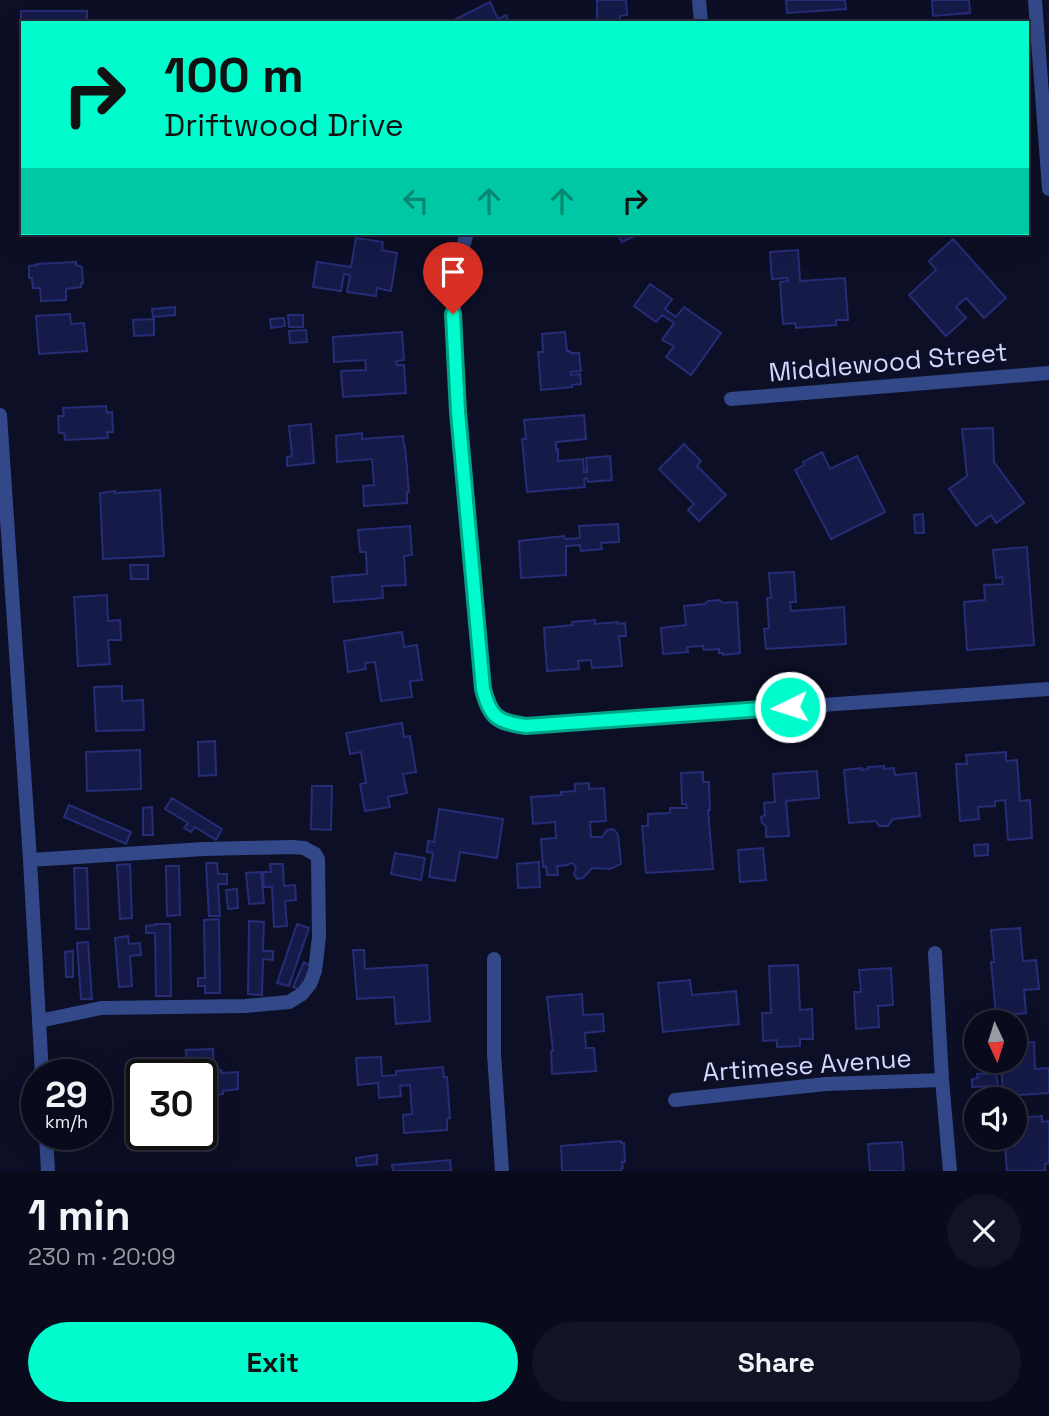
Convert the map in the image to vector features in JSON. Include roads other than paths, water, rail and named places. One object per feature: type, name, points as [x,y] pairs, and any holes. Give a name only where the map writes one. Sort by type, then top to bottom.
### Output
[{"type":"street","points":[[699,0],[701,21]]},
{"type":"street","points":[[1035,0],[1032,50],[1049,189]]},
{"type":"street","points":[[467,235],[453,314],[458,412],[483,689],[495,718],[509,724],[526,726],[1049,689]]},
{"type":"street","name":"Middlewood Street","points":[[731,399],[1049,373]]},
{"type":"street","points":[[0,415],[41,1059]]},
{"type":"street","points":[[30,860],[204,849],[293,847],[304,848],[316,854],[318,859],[319,937],[315,971],[302,994],[289,1002],[245,1006],[101,1009],[39,1021]]},
{"type":"street","points":[[934,953],[950,1171]]},
{"type":"street","points":[[494,959],[494,1054],[502,1171]]},
{"type":"street","name":"Artimese Avenue","points":[[675,1100],[826,1084],[942,1080]]},
{"type":"street","points":[[47,1150],[48,1171]]}]
